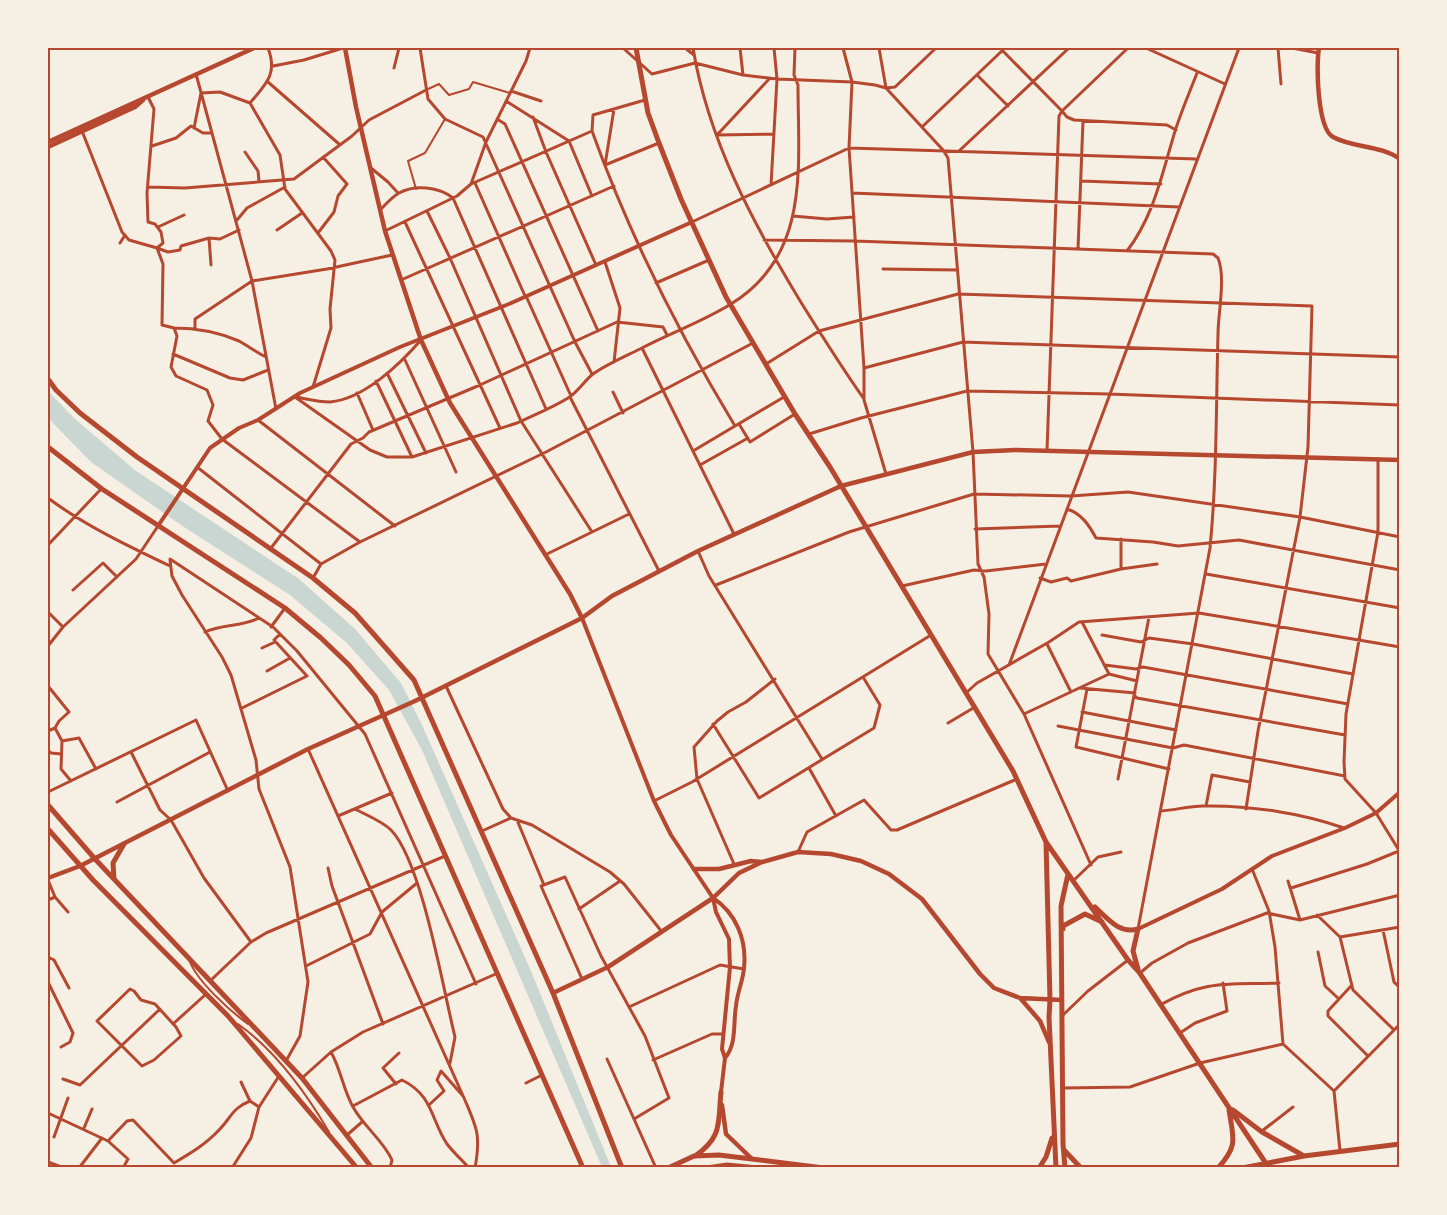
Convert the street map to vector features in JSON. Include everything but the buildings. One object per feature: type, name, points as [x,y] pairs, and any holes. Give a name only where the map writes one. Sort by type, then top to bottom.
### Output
[{"type":"main road","points":[[48,142],[254,48]]},
{"type":"main road","points":[[344,48],[385,231],[421,340],[448,398],[470,437],[545,555],[582,618]]},
{"type":"main road","points":[[636,48],[645,100],[659,143],[692,222],[731,304],[795,414],[976,707],[1018,779],[1046,842],[1128,960],[1140,973],[1267,1165]]},
{"type":"main road","points":[[1319,48],[1316,64],[1322,113],[1326,128],[1332,136],[1397,154],[1400,159]]},
{"type":"main road","points":[[48,147],[135,107],[148,96]]},
{"type":"main road","points":[[48,379],[56,390],[80,413],[137,457],[313,578],[355,613],[414,680],[553,993],[622,1168]]},
{"type":"main road","points":[[48,447],[102,489],[285,608],[321,638],[349,665],[375,696],[583,1168]]},
{"type":"main road","points":[[48,879],[80,866],[308,750],[415,701],[582,618],[612,596],[698,551],[841,486],[973,452],[1047,451],[1400,460]]},
{"type":"main road","points":[[48,805],[94,859],[286,1060],[372,1168]]},
{"type":"main road","points":[[48,829],[80,866],[205,995],[228,1016],[316,1122],[330,1134],[358,1168]]},
{"type":"main road","points":[[1046,842],[1050,1044],[1056,1168]]},
{"type":"main road","points":[[114,880],[114,864],[124,844]]},
{"type":"main road","points":[[553,993],[608,967],[662,932],[713,898],[738,873],[762,862],[798,852],[831,854],[861,861],[890,874],[922,899],[987,981],[1002,992],[1020,998],[1062,1000]]},
{"type":"main road","points":[[694,869],[719,869],[751,861],[762,862]]},
{"type":"main road","points":[[1065,1168],[1063,1150],[1063,1015],[1060,960],[1061,906],[1068,874]]},
{"type":"main road","points":[[1086,899],[1120,929],[1129,932],[1138,929]]},
{"type":"main road","points":[[1060,960],[1064,926],[1085,914],[1102,922]]},
{"type":"main road","points":[[1138,929],[1133,951],[1140,973]]},
{"type":"main road","points":[[1020,998],[1040,1021],[1050,1044]]},
{"type":"main road","points":[[668,1168],[706,1149],[715,1137],[722,1092]]},
{"type":"main road","points":[[722,1092],[724,1130],[750,1158]]},
{"type":"main road","points":[[1229,1107],[1262,1132],[1304,1156]]},
{"type":"main road","points":[[1218,1168],[1230,1155],[1233,1146],[1229,1107]]},
{"type":"main road","points":[[1039,1168],[1052,1143],[1054,1123]]},
{"type":"main road","points":[[1242,1168],[1267,1165],[1304,1156],[1400,1144]]},
{"type":"main road","points":[[1063,1150],[1082,1168]]},
{"type":"main road","points":[[694,1156],[719,1155],[824,1168]]},
{"type":"main road","points":[[707,1168],[727,1166],[758,1168]]},
{"type":"street","points":[[250,104],[268,82],[272,66],[268,48]]},
{"type":"street","points":[[272,66],[304,60],[344,48]]},
{"type":"street","points":[[394,68],[399,48]]},
{"type":"street","points":[[420,48],[428,99],[445,119],[483,137],[486,142],[575,342],[592,374]]},
{"type":"street","points":[[530,48],[526,61],[486,142],[473,176],[473,184],[499,237],[586,432],[591,437],[660,572]]},
{"type":"street","points":[[623,48],[652,74],[696,63],[743,75],[778,79],[852,82],[886,88],[895,87],[936,48]]},
{"type":"street","points":[[684,48],[694,55]]},
{"type":"street","points":[[693,48],[707,112],[743,197],[776,261],[864,400],[887,475]]},
{"type":"street","points":[[740,48],[743,75]]},
{"type":"street","points":[[771,185],[778,79],[774,48]]},
{"type":"street","points":[[295,397],[357,441],[387,457],[412,457],[522,421],[570,396],[592,374],[667,335],[687,328],[731,304],[758,282],[776,261],[787,239],[798,173],[798,85],[796,80],[795,48]]},
{"type":"street","points":[[843,48],[852,82],[849,148],[864,368],[864,400]]},
{"type":"street","points":[[879,48],[886,88],[923,126],[948,158],[958,294],[973,452],[978,564],[984,577],[989,614],[988,654],[1024,714],[1091,865]]},
{"type":"street","points":[[923,126],[1003,48],[1062,110],[1066,117],[1083,121],[1167,125],[1176,130]]},
{"type":"street","points":[[959,151],[1069,48]]},
{"type":"street","points":[[1047,451],[1049,345],[1059,116],[1062,110],[1128,48]]},
{"type":"street","points":[[1146,48],[1197,73],[1225,84]]},
{"type":"street","points":[[1009,665],[1239,48]]},
{"type":"street","points":[[1278,48],[1281,84]]},
{"type":"street","points":[[1292,48],[1318,53]]},
{"type":"street","points":[[1127,251],[1135,241],[1153,206],[1176,130],[1197,73]]},
{"type":"street","points":[[196,74],[252,280],[276,410]]},
{"type":"street","points":[[977,74],[1008,106]]},
{"type":"street","points":[[717,135],[770,78]]},
{"type":"street","points":[[268,82],[339,144]]},
{"type":"street","points":[[148,187],[185,188],[294,179],[369,120],[426,90]]},
{"type":"street","points":[[201,93],[220,92],[250,104],[280,155],[285,174],[285,187],[331,251],[334,260],[330,309],[331,328],[313,388]]},
{"type":"street","points":[[510,92],[540,101]]},
{"type":"street","points":[[194,128],[201,93]]},
{"type":"street","points":[[148,96],[154,109],[148,187],[148,222],[156,224],[161,232],[163,243],[158,248]]},
{"type":"street","points":[[645,100],[593,115],[592,131],[638,248],[702,372],[749,440]]},
{"type":"street","points":[[506,101],[569,141],[592,196]]},
{"type":"street","points":[[605,165],[614,109]]},
{"type":"street","points":[[533,117],[546,152],[596,266]]},
{"type":"street","points":[[497,119],[505,124],[598,331]]},
{"type":"street","points":[[1078,249],[1083,121]]},
{"type":"street","points":[[152,146],[176,138],[191,126],[203,133],[212,133]]},
{"type":"street","points":[[82,131],[101,183],[129,240],[168,252],[180,250],[181,246],[209,238],[220,239],[239,230]]},
{"type":"street","points":[[385,231],[453,198],[473,184],[592,131]]},
{"type":"street","points":[[717,135],[774,134]]},
{"type":"street","points":[[605,165],[659,143]]},
{"type":"street","points":[[48,646],[63,627],[117,578],[140,553],[210,448],[222,439],[313,388],[638,248],[849,148],[1197,159]]},
{"type":"street","points":[[245,152],[258,171],[259,181]]},
{"type":"street","points":[[318,233],[334,212],[338,196],[347,184],[323,157]]},
{"type":"street","points":[[370,167],[398,193]]},
{"type":"street","points":[[1081,181],[1161,184]]},
{"type":"street","points":[[401,280],[614,186]]},
{"type":"street","points":[[237,220],[246,208],[285,187]]},
{"type":"street","points":[[380,209],[398,193],[416,189],[436,189],[453,198],[546,409]]},
{"type":"street","points":[[852,193],[1179,207]]},
{"type":"street","points":[[426,211],[477,317],[522,421],[592,532]]},
{"type":"street","points":[[276,230],[302,213]]},
{"type":"street","points":[[158,227],[184,215]]},
{"type":"street","points":[[792,216],[827,219],[854,217]]},
{"type":"street","points":[[405,222],[500,428]]},
{"type":"street","points":[[120,243],[125,235]]},
{"type":"street","points":[[209,238],[211,265]]},
{"type":"street","points":[[764,240],[955,244],[1213,254],[1218,258],[1220,297],[1214,504],[1211,543],[1138,929]]},
{"type":"street","points":[[158,248],[163,264],[162,325],[174,328],[195,328],[240,342],[266,357]]},
{"type":"street","points":[[195,328],[195,319],[252,280],[334,268],[392,255]]},
{"type":"street","points":[[656,283],[709,260]]},
{"type":"street","points":[[605,262],[620,308],[614,363]]},
{"type":"street","points":[[884,268],[956,270]]},
{"type":"street","points":[[766,364],[819,331],[958,294],[1312,306],[1307,458],[1300,517],[1280,626],[1272,658],[1246,808]]},
{"type":"street","points":[[270,548],[305,500],[351,444],[373,430],[426,406],[480,385],[617,322],[663,327],[667,335]]},
{"type":"street","points":[[174,328],[176,336],[171,367],[176,376],[207,390],[213,405],[208,421],[222,439],[360,542]]},
{"type":"street","points":[[295,397],[332,402],[357,393],[405,360],[421,340]]},
{"type":"street","points":[[864,368],[963,342],[1400,357]]},
{"type":"street","points":[[313,578],[321,564],[360,542],[586,432],[754,343]]},
{"type":"street","points":[[642,348],[734,534]]},
{"type":"street","points":[[173,354],[230,378],[243,380],[268,370]]},
{"type":"street","points":[[405,360],[456,472]]},
{"type":"street","points":[[387,373],[426,453]]},
{"type":"street","points":[[376,381],[412,457]]},
{"type":"street","points":[[808,435],[967,391],[1048,392],[1400,405]]},
{"type":"street","points":[[613,392],[623,412]]},
{"type":"street","points":[[357,393],[373,430]]},
{"type":"street","points":[[693,451],[785,396]]},
{"type":"street","points":[[700,465],[795,414]]},
{"type":"street","points":[[258,420],[395,526]]},
{"type":"street","points":[[1345,776],[1345,735],[1348,704],[1378,532],[1378,459]]},
{"type":"street","points":[[197,467],[321,564]]},
{"type":"street","points":[[48,545],[102,489]]},
{"type":"street","points":[[716,585],[849,532],[974,494],[1071,496],[1128,492],[1300,517],[1400,537]]},
{"type":"street","points":[[48,498],[70,514],[140,553],[170,566]]},
{"type":"street","points":[[1067,509],[1077,512],[1092,529],[1096,538],[1178,546],[1239,540],[1400,570]]},
{"type":"street","points":[[545,555],[629,514]]},
{"type":"street","points":[[975,529],[1060,526]]},
{"type":"street","points":[[1121,569],[1122,540]]},
{"type":"street","points":[[698,551],[716,585],[822,759]]},
{"type":"street","points":[[286,1060],[300,1036],[308,982],[290,867],[258,789],[256,760],[231,675],[222,657],[182,595],[170,566],[170,559],[280,634],[297,650],[368,737],[476,984]]},
{"type":"street","points":[[72,590],[102,563],[117,578]]},
{"type":"street","points":[[902,586],[980,570],[1046,564]]},
{"type":"street","points":[[1040,578],[1051,582],[1067,578],[1071,581],[1121,569],[1157,564]]},
{"type":"street","points":[[1206,574],[1400,608]]},
{"type":"street","points":[[271,627],[285,608]]},
{"type":"street","points":[[48,612],[63,627]]},
{"type":"street","points":[[966,692],[977,683],[1082,622],[1199,613],[1400,647]]},
{"type":"street","points":[[1118,779],[1149,617]]},
{"type":"street","points":[[205,632],[217,628],[250,623],[259,618]]},
{"type":"street","points":[[582,618],[654,801],[671,835],[713,898],[730,912],[741,934],[744,951],[744,969],[736,1004],[731,1051],[725,1058]]},
{"type":"street","points":[[1082,622],[1109,674]]},
{"type":"street","points":[[262,648],[275,642],[274,640],[280,634]]},
{"type":"street","points":[[654,801],[697,779],[932,636]]},
{"type":"street","points":[[1102,636],[1141,642],[1149,638],[1193,644],[1354,674]]},
{"type":"street","points":[[242,708],[307,676],[275,642]]},
{"type":"street","points":[[1047,644],[1071,692]]},
{"type":"street","points":[[267,671],[290,658]]},
{"type":"street","points":[[1105,664],[1187,674],[1348,704]]},
{"type":"street","points":[[1024,714],[1109,674],[1137,681]]},
{"type":"street","points":[[713,724],[759,798],[874,728],[880,705],[863,678]]},
{"type":"street","points":[[734,864],[697,779],[694,747],[713,724],[728,712],[746,702],[775,679]]},
{"type":"street","points":[[48,686],[69,712],[59,721],[55,728],[48,732]]},
{"type":"street","points":[[446,686],[503,809],[511,818],[540,830],[610,872],[621,881],[662,932]]},
{"type":"street","points":[[1079,688],[1134,694],[1137,698],[1345,735]]},
{"type":"street","points":[[1087,689],[1076,747],[1169,769]]},
{"type":"street","points":[[948,723],[976,707]]},
{"type":"street","points":[[1082,712],[1176,730]]},
{"type":"street","points":[[48,792],[196,720],[228,792]]},
{"type":"street","points":[[1058,726],[1173,748],[1184,745],[1254,757],[1345,776],[1376,813],[1399,852],[1290,888]]},
{"type":"street","points":[[55,728],[62,741],[61,769],[71,781]]},
{"type":"street","points":[[62,741],[80,738],[96,768]]},
{"type":"street","points":[[48,750],[51,753],[61,754]]},
{"type":"street","points":[[308,750],[450,1064],[478,1132],[479,1143],[475,1168]]},
{"type":"street","points":[[131,752],[160,810],[171,820],[204,878],[252,942]]},
{"type":"street","points":[[117,802],[210,752]]},
{"type":"street","points":[[809,768],[836,816]]},
{"type":"street","points":[[1206,806],[1212,775],[1250,782]]},
{"type":"street","points":[[798,852],[807,832],[864,800],[891,830],[897,830],[1018,779]]},
{"type":"street","points":[[1138,929],[1222,889],[1272,856],[1345,828],[1376,813],[1400,792]]},
{"type":"street","points":[[338,816],[392,793]]},
{"type":"street","points":[[1161,811],[1206,806],[1246,808],[1330,823],[1345,828]]},
{"type":"street","points":[[355,809],[390,829],[400,843],[417,883],[455,1036],[450,1064]]},
{"type":"street","points":[[482,831],[511,818]]},
{"type":"street","points":[[517,820],[544,885]]},
{"type":"street","points":[[1073,881],[1098,857],[1121,852]]},
{"type":"street","points":[[210,981],[252,942],[298,918],[445,856]]},
{"type":"street","points":[[328,868],[338,902],[383,1024]]},
{"type":"street","points":[[1252,869],[1269,912],[1279,983],[1283,1044],[1334,1091],[1340,1151]]},
{"type":"street","points":[[582,979],[541,886],[565,877],[608,967],[645,1036],[669,1098],[634,1119]]},
{"type":"street","points":[[48,879],[55,897],[68,912]]},
{"type":"street","points":[[580,909],[621,881]]},
{"type":"street","points":[[1288,881],[1300,920]]},
{"type":"street","points":[[306,966],[370,934],[382,912],[417,883]]},
{"type":"street","points":[[1140,973],[1152,963],[1188,943],[1269,912],[1290,919],[1300,920],[1400,895]]},
{"type":"street","points":[[48,900],[55,897]]},
{"type":"street","points":[[713,898],[716,912],[729,939],[730,966],[722,1049],[725,1058],[722,1092]]},
{"type":"street","points":[[1317,915],[1340,937],[1351,986],[1394,1030]]},
{"type":"street","points":[[1340,937],[1400,927]]},
{"type":"street","points":[[1383,930],[1394,982],[1400,988]]},
{"type":"street","points":[[1318,952],[1325,986],[1339,999]]},
{"type":"street","points":[[48,957],[54,960],[69,988]]},
{"type":"street","points":[[1063,1015],[1088,991],[1128,960]]},
{"type":"street","points":[[629,1007],[720,965],[744,969]]},
{"type":"street","points":[[302,1078],[331,1052],[363,1032],[498,973]]},
{"type":"street","points":[[48,982],[73,1033],[70,1042],[61,1047]]},
{"type":"street","points":[[1160,1005],[1196,989],[1223,983],[1279,983]]},
{"type":"street","points":[[1179,1033],[1195,1022],[1227,1011],[1223,983]]},
{"type":"street","points":[[1351,986],[1328,1011],[1328,1016],[1368,1056]]},
{"type":"street","points":[[130,989],[134,990],[141,1000],[155,1004],[173,1024],[181,1036],[154,1060],[142,1066],[97,1021],[130,989]]},
{"type":"street","points":[[173,1024],[205,995]]},
{"type":"street","points":[[63,1079],[80,1085],[160,1009]]},
{"type":"street","points":[[1334,1091],[1400,1024]]},
{"type":"street","points":[[653,1060],[712,1034],[723,1034]]},
{"type":"street","points":[[1064,1088],[1130,1088],[1200,1063],[1283,1044]]},
{"type":"street","points":[[331,1052],[352,1106],[375,1138],[386,1147],[392,1160],[390,1168]]},
{"type":"street","points":[[396,1084],[383,1068],[399,1053]]},
{"type":"street","points":[[606,1059],[656,1168]]},
{"type":"street","points":[[430,1104],[444,1091],[437,1080],[442,1072],[464,1098]]},
{"type":"street","points":[[526,1083],[543,1075]]},
{"type":"street","points":[[232,1168],[251,1138],[259,1108],[279,1076]]},
{"type":"street","points":[[352,1106],[402,1080],[430,1104],[447,1143],[468,1168]]},
{"type":"street","points":[[241,1082],[250,1101],[259,1108]]},
{"type":"street","points":[[54,1137],[68,1098]]},
{"type":"street","points":[[108,1141],[127,1121],[132,1120],[174,1163],[204,1145],[221,1128],[238,1105],[250,1101]]},
{"type":"street","points":[[1262,1132],[1293,1107]]},
{"type":"street","points":[[84,1128],[92,1109]]},
{"type":"street","points":[[48,1113],[84,1128],[108,1141],[128,1160],[123,1168]]},
{"type":"street","points":[[346,1134],[362,1122]]},
{"type":"street","points":[[79,1168],[102,1138]]},
{"type":"street","points":[[48,1162],[64,1168]]},
{"type":"lane","points":[[426,90],[439,84],[449,96],[469,90],[473,82],[510,92]]},
{"type":"lane","points":[[416,189],[408,161],[425,153],[445,119]]},
{"type":"lane","points":[[189,960],[193,969],[236,1015],[260,1033]]},
{"type":"lane","points":[[228,1016],[255,1036],[305,1091],[330,1134]]},
{"type":"shaded area","points":[[48,391],[75,419],[136,471],[299,579],[355,629],[401,683],[422,725],[531,971],[611,1167],[602,1167],[422,750],[389,690],[347,643],[290,595],[181,525],[91,462],[48,418]]}]
